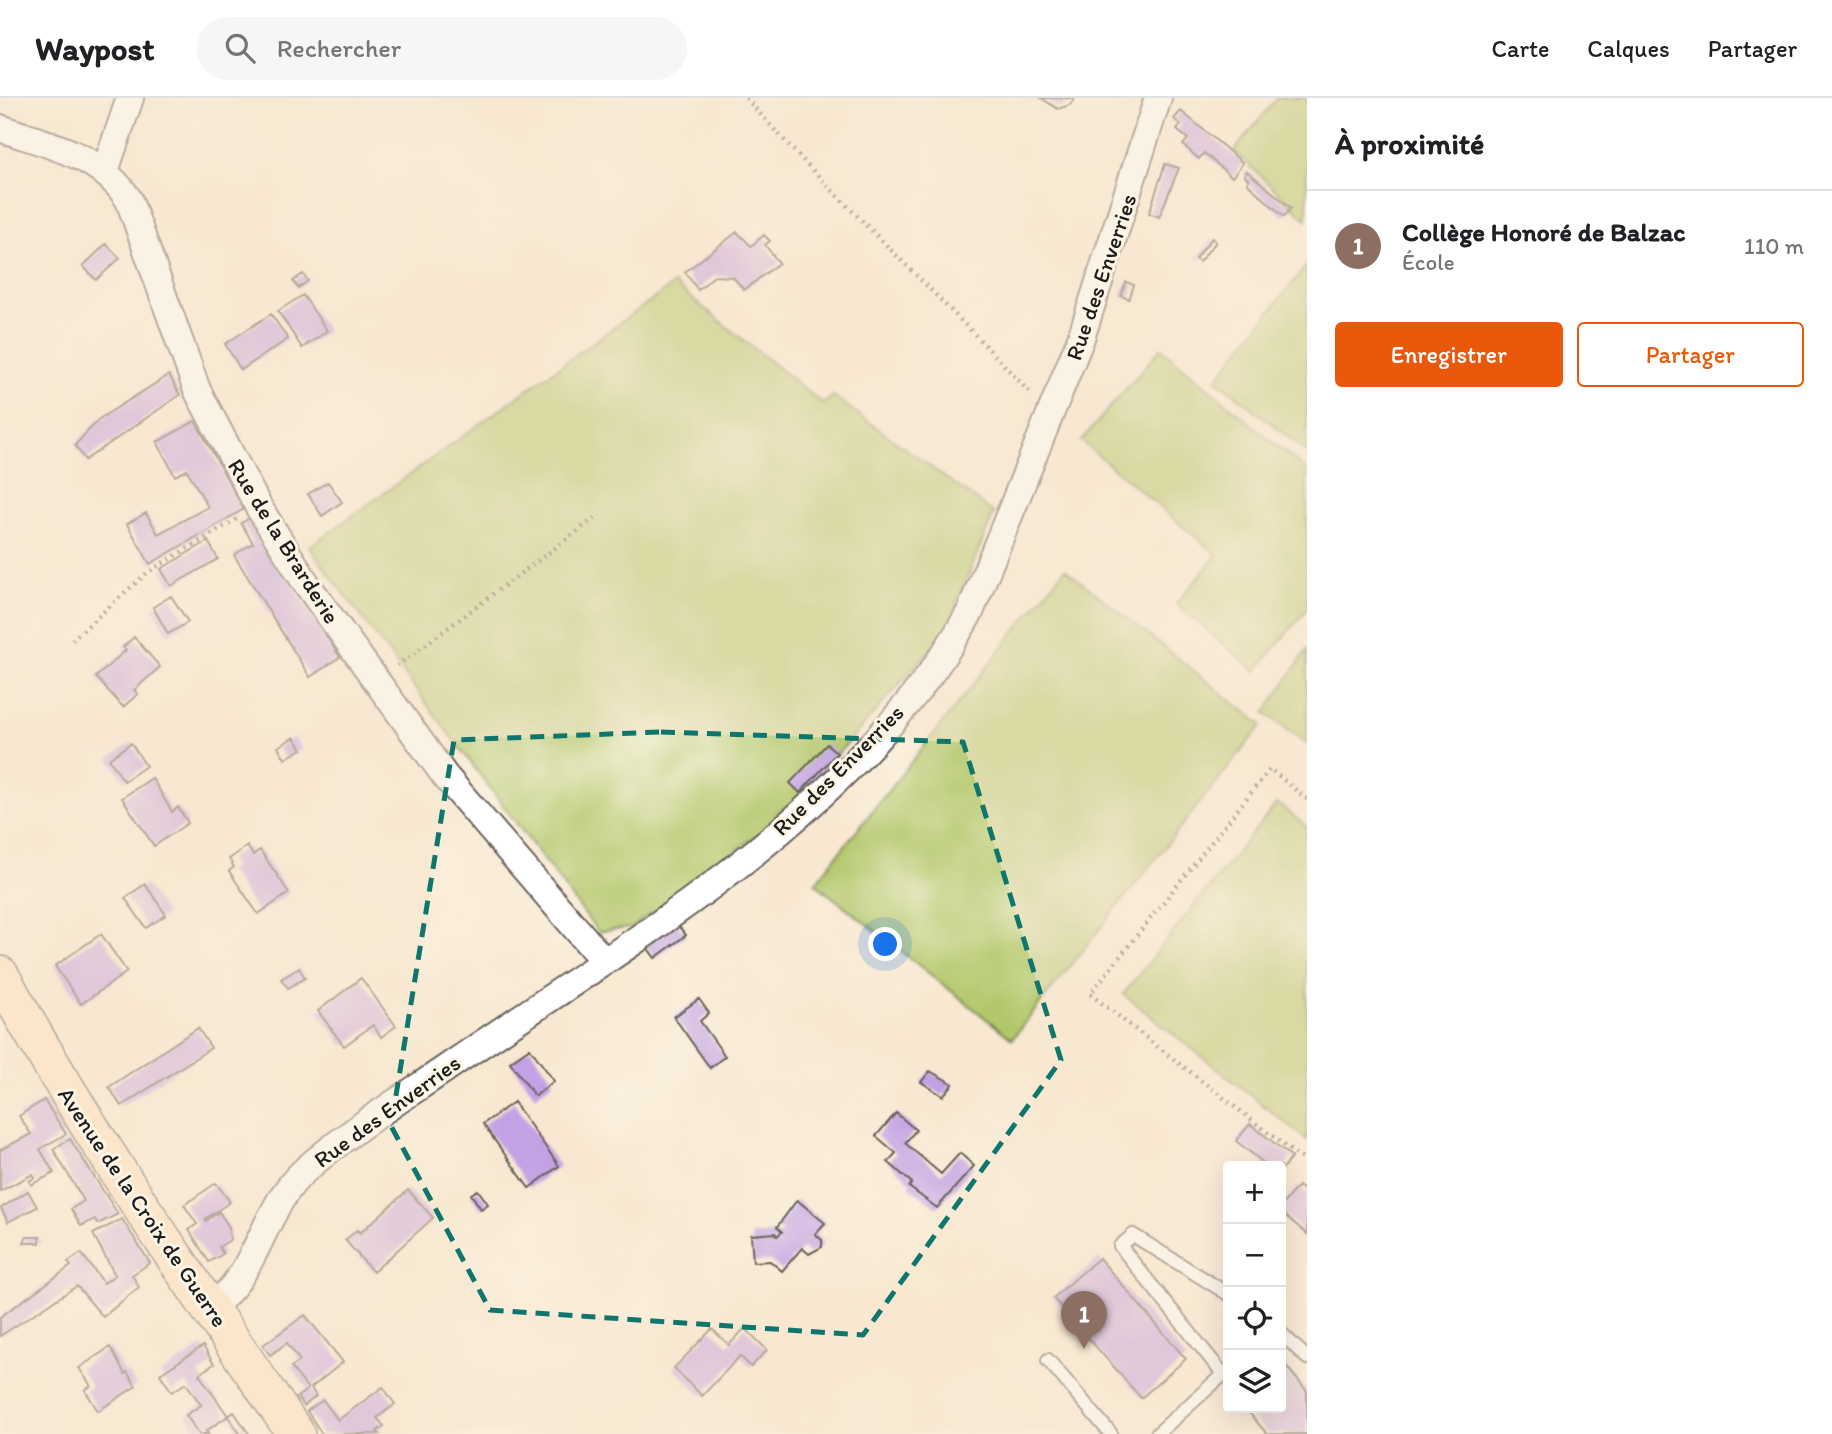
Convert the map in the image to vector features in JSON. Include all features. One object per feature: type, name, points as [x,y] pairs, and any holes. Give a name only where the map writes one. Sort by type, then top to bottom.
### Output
[{"type":"street","points":[[105,171],[130,98]]},
{"type":"street","name":"Rue des Enverries","points":[[209,1308],[224,1298],[236,1282],[265,1224],[302,1173],[388,1108],[700,894],[805,810],[878,735],[923,682],[953,642],[970,612],[1051,415],[1109,258],[1158,98]]},
{"type":"street","name":"Rue de la Brarderie","points":[[0,128],[88,159],[105,171],[129,200],[197,390],[258,506],[306,583],[445,776],[603,960]]},
{"type":"street","name":"Avenue de la Croix de Guerre","points":[[0,975],[54,1073],[209,1308],[296,1434]]},
{"type":"lane","points":[[1223,1291],[1133,1235],[1120,1246],[1223,1368]]},
{"type":"lane","points":[[1286,1338],[1307,1358]]},
{"type":"lane","points":[[1048,1360],[1111,1434]]},
{"type":"lane","points":[[1157,1434],[1223,1375]]},
{"type":"path","points":[[746,98],[809,168],[965,323],[1051,415]]},
{"type":"path","points":[[72,640],[148,572],[258,506]]},
{"type":"path","points":[[377,681],[599,515]]},
{"type":"path","points":[[1307,799],[1270,769],[1090,994],[1307,1163]]},
{"type":"highlighted area","points":[[661,732],[963,742],[1061,1060],[863,1335],[490,1310],[391,1126],[454,740]]},
{"type":"green space","points":[[1277,98],[1307,98],[1307,220],[1234,151]]},
{"type":"green space","points":[[1307,265],[1307,452],[1216,379]]},
{"type":"green space","points":[[674,284],[823,404],[833,396],[994,513],[944,634],[783,816],[631,928],[598,932],[309,547]]},
{"type":"green space","points":[[1161,348],[1307,471],[1307,609],[1256,671],[1176,604],[1217,555],[1081,441]]},
{"type":"green space","points":[[1065,569],[1262,725],[1012,1039],[815,883]]},
{"type":"green space","points":[[1307,650],[1307,744],[1265,713]]},
{"type":"green space","points":[[1277,803],[1307,827],[1307,1140],[1123,994]]},
{"type":"building","points":[[1041,98],[1075,98],[1070,105],[1058,109]]},
{"type":"building","points":[[1181,111],[1243,163],[1232,177],[1204,153],[1199,159],[1183,145],[1188,139],[1177,130],[1181,125],[1174,119]]},
{"type":"building","points":[[1165,164],[1179,168],[1159,217],[1149,213]]},
{"type":"building","points":[[1247,171],[1291,208],[1284,217],[1247,183],[1249,180],[1244,175]]},
{"type":"building","points":[[737,232],[751,246],[764,235],[770,241],[765,245],[779,263],[744,290],[733,277],[714,276],[698,290],[685,272]]},
{"type":"building","points":[[1212,238],[1216,242],[1199,262],[1195,259]]},
{"type":"building","points":[[106,244],[120,258],[96,280],[83,266]]},
{"type":"building","points":[[303,274],[308,281],[298,288],[293,281]]},
{"type":"building","points":[[1126,282],[1134,285],[1129,299],[1121,296]]},
{"type":"building","points":[[303,295],[327,331],[302,348],[278,311]]},
{"type":"building","points":[[271,314],[288,339],[241,370],[225,344]]},
{"type":"building","points":[[169,375],[180,395],[85,460],[75,445],[99,419]]},
{"type":"building","points":[[195,421],[244,509],[150,564],[127,524],[146,513],[158,534],[208,507],[187,470],[175,476],[157,442]]},
{"type":"building","points":[[328,482],[342,502],[322,516],[308,494]]},
{"type":"building","points":[[250,518],[340,657],[310,677],[234,555],[253,543],[241,523]]},
{"type":"building","points":[[208,541],[218,559],[171,586],[161,569]]},
{"type":"building","points":[[171,596],[188,622],[168,634],[153,607]]},
{"type":"building","points":[[134,637],[160,667],[134,690],[138,694],[123,707],[96,677],[126,650],[123,647]]},
{"type":"building","points":[[294,737],[302,749],[285,759],[278,747]]},
{"type":"building","points":[[131,743],[146,766],[124,781],[109,759]]},
{"type":"building","points":[[827,744],[837,753],[800,793],[790,783]]},
{"type":"building","points":[[152,778],[172,812],[178,807],[188,823],[154,846],[122,798]]},
{"type":"building","points":[[247,846],[253,855],[260,850],[289,893],[258,914],[229,871],[234,867],[229,859]]},
{"type":"building","points":[[145,884],[166,915],[146,928],[125,898]]},
{"type":"building","points":[[676,923],[686,935],[655,958],[646,946]]},
{"type":"building","points":[[101,934],[127,972],[81,1004],[55,966]]},
{"type":"building","points":[[299,968],[305,978],[288,988],[281,979]]},
{"type":"building","points":[[361,978],[396,1026],[381,1037],[373,1025],[344,1046],[318,1011]]},
{"type":"building","points":[[699,999],[709,1013],[700,1021],[725,1056],[710,1068],[674,1017]]},
{"type":"building","points":[[198,1028],[211,1048],[121,1106],[109,1087]]},
{"type":"building","points":[[530,1048],[554,1081],[535,1096],[510,1062]]},
{"type":"building","points":[[930,1071],[953,1084],[943,1096],[921,1082]]},
{"type":"building","points":[[44,1100],[66,1134],[40,1149],[54,1173],[31,1185],[29,1181],[35,1178],[33,1174],[0,1191],[0,1150],[31,1134],[19,1116]]},
{"type":"building","points":[[514,1102],[559,1166],[529,1188],[483,1124]]},
{"type":"building","points":[[896,1113],[916,1130],[905,1143],[941,1174],[960,1153],[974,1166],[937,1208],[909,1187],[912,1183],[888,1162],[896,1153],[876,1136]]},
{"type":"building","points":[[1250,1124],[1292,1157],[1286,1165],[1286,1161],[1261,1161],[1236,1141]]},
{"type":"building","points":[[70,1139],[118,1214],[98,1224],[95,1219],[81,1226],[71,1209],[84,1201],[53,1149]]},
{"type":"building","points":[[216,1183],[230,1202],[205,1219],[206,1221],[219,1212],[229,1227],[230,1240],[219,1247],[223,1254],[209,1262],[189,1230],[197,1224],[184,1205]]},
{"type":"building","points":[[1298,1186],[1307,1193],[1307,1234],[1286,1216],[1286,1200]]},
{"type":"building","points":[[408,1190],[433,1218],[373,1272],[345,1240],[357,1230],[360,1233]]},
{"type":"building","points":[[478,1190],[488,1204],[481,1209],[471,1194]]},
{"type":"building","points":[[28,1191],[37,1207],[8,1222],[1,1208]]},
{"type":"building","points":[[797,1200],[825,1223],[815,1234],[822,1240],[822,1247],[809,1254],[802,1248],[782,1271],[770,1261],[753,1262],[751,1235],[775,1233],[777,1236],[782,1232],[777,1227]]},
{"type":"building","points":[[122,1219],[150,1263],[132,1275],[139,1287],[103,1317],[77,1286],[0,1336],[0,1317],[71,1266],[68,1262],[81,1253],[104,1283],[115,1275],[93,1234]]},
{"type":"building","points":[[26,1237],[40,1237],[40,1243],[24,1243]]},
{"type":"building","points":[[1099,1258],[1186,1359],[1141,1398],[1053,1298]]},
{"type":"building","points":[[305,1315],[343,1362],[311,1388],[316,1396],[304,1406],[297,1397],[308,1389],[291,1367],[300,1361],[287,1343],[270,1355],[263,1345]]},
{"type":"building","points":[[745,1328],[767,1350],[751,1367],[740,1356],[702,1396],[674,1368],[712,1329],[729,1345]]},
{"type":"building","points":[[203,1346],[214,1364],[199,1374],[228,1416],[206,1431],[208,1434],[199,1434],[186,1415],[201,1405],[186,1383],[172,1392],[160,1374]]},
{"type":"building","points":[[110,1347],[125,1374],[127,1372],[136,1386],[98,1411],[85,1390],[91,1386],[79,1368]]},
{"type":"building","points":[[1286,1366],[1307,1391],[1307,1434],[1267,1434],[1249,1413],[1286,1413]]},
{"type":"building","points":[[383,1387],[395,1404],[377,1418],[384,1426],[377,1431],[379,1434],[322,1434],[307,1411],[323,1400],[338,1420]]},
{"type":"building","points":[[234,1412],[249,1434],[240,1434],[228,1416]]},
{"type":"place","name":"Collège Honoré de Balzac","points":[[1084,1349]]}]
